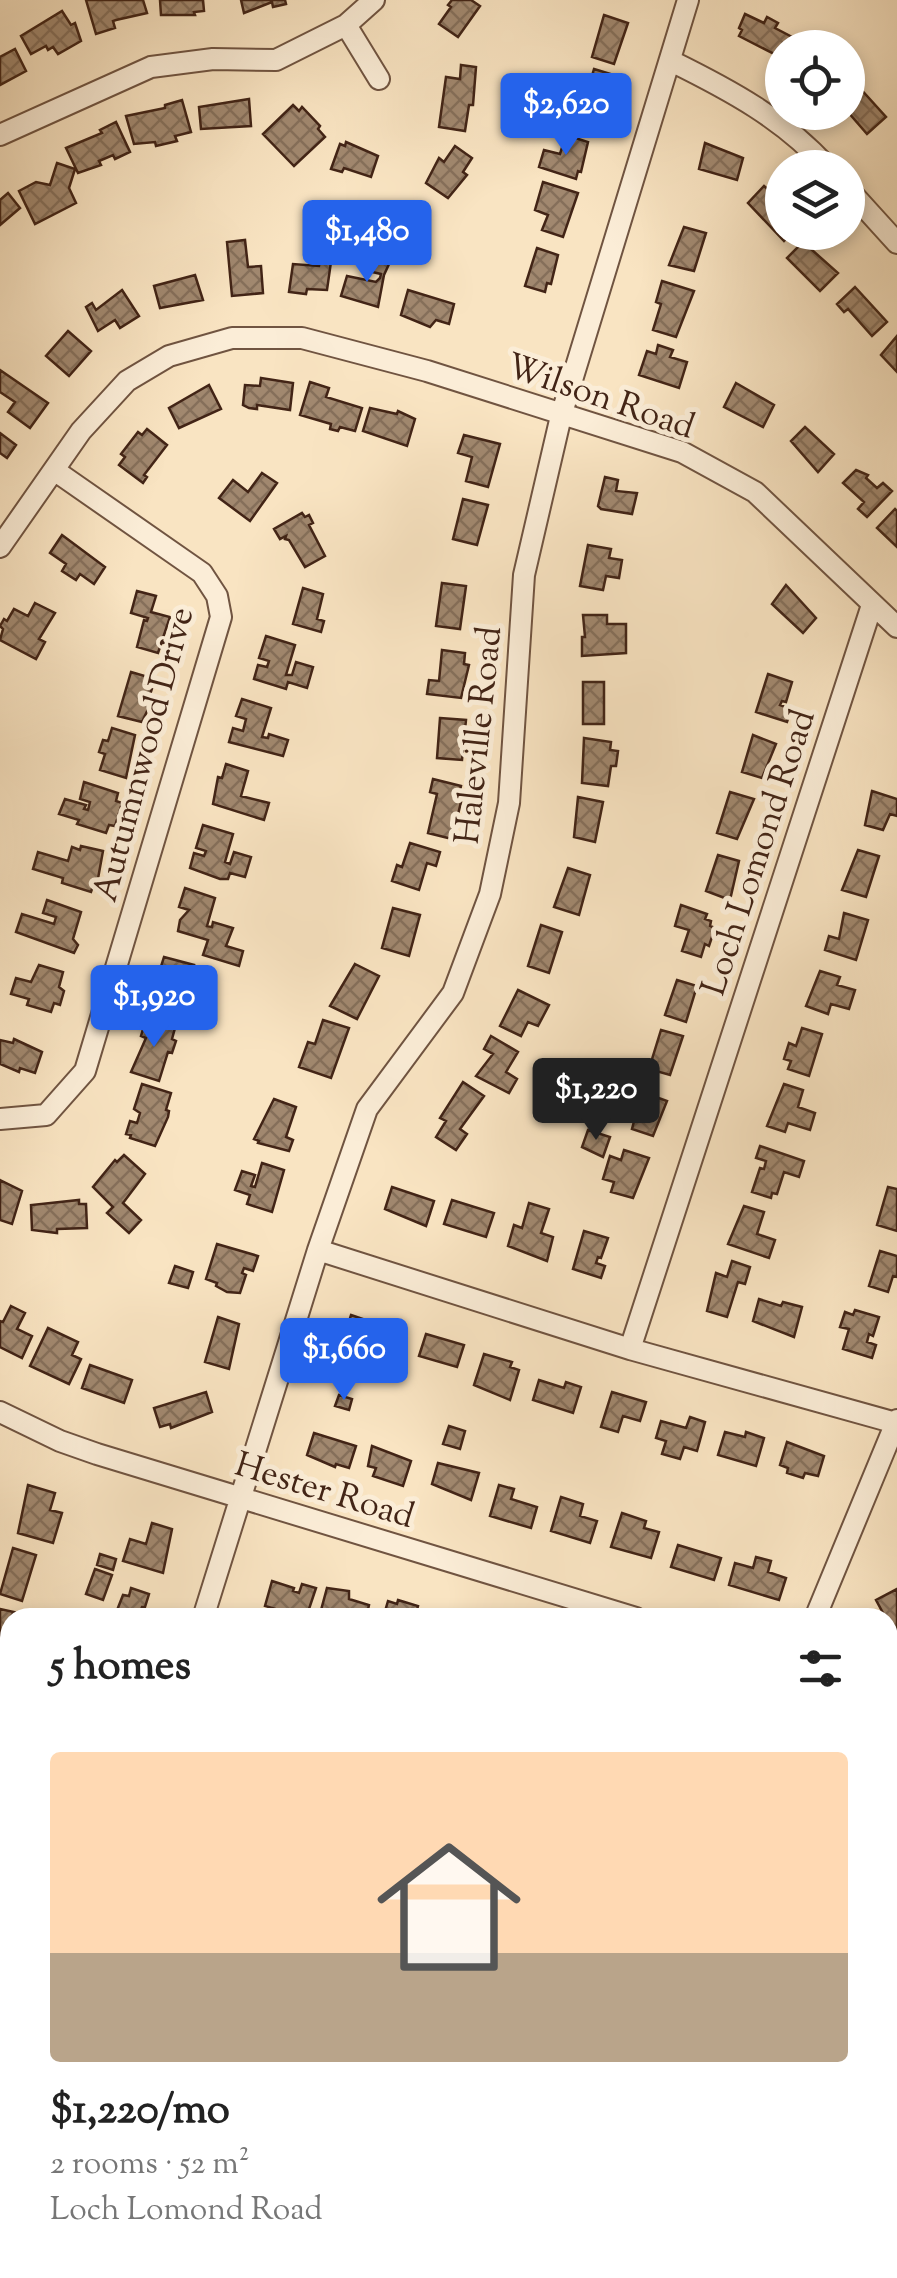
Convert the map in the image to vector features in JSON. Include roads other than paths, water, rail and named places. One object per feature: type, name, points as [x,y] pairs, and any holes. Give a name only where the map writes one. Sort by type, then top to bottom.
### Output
[{"type":"street","points":[[0,135],[151,67],[213,59],[276,60],[346,25],[374,0]]},
{"type":"street","name":"Haleville Road","points":[[206,1608],[318,1250],[367,1109],[453,993],[490,894],[509,803],[524,575],[562,416],[688,0]]},
{"type":"street","points":[[346,25],[379,79]]},
{"type":"street","points":[[671,61],[741,96],[813,150]]},
{"type":"street","points":[[865,207],[897,244]]},
{"type":"street","name":"Wilson Road","points":[[0,547],[81,431],[127,381],[169,356],[232,338],[302,338],[427,371],[682,452],[755,492],[897,626]]},
{"type":"street","name":"Autumnwood Drive","points":[[0,1119],[46,1115],[86,1072],[220,617],[217,596],[202,573],[54,470]]},
{"type":"street","name":"Loch Lomond Road","points":[[630,1348],[872,604]]},
{"type":"street","points":[[318,1250],[630,1348],[896,1421],[819,1608]]},
{"type":"street","name":"Hester Road","points":[[1,1415],[76,1446],[603,1608]]}]
